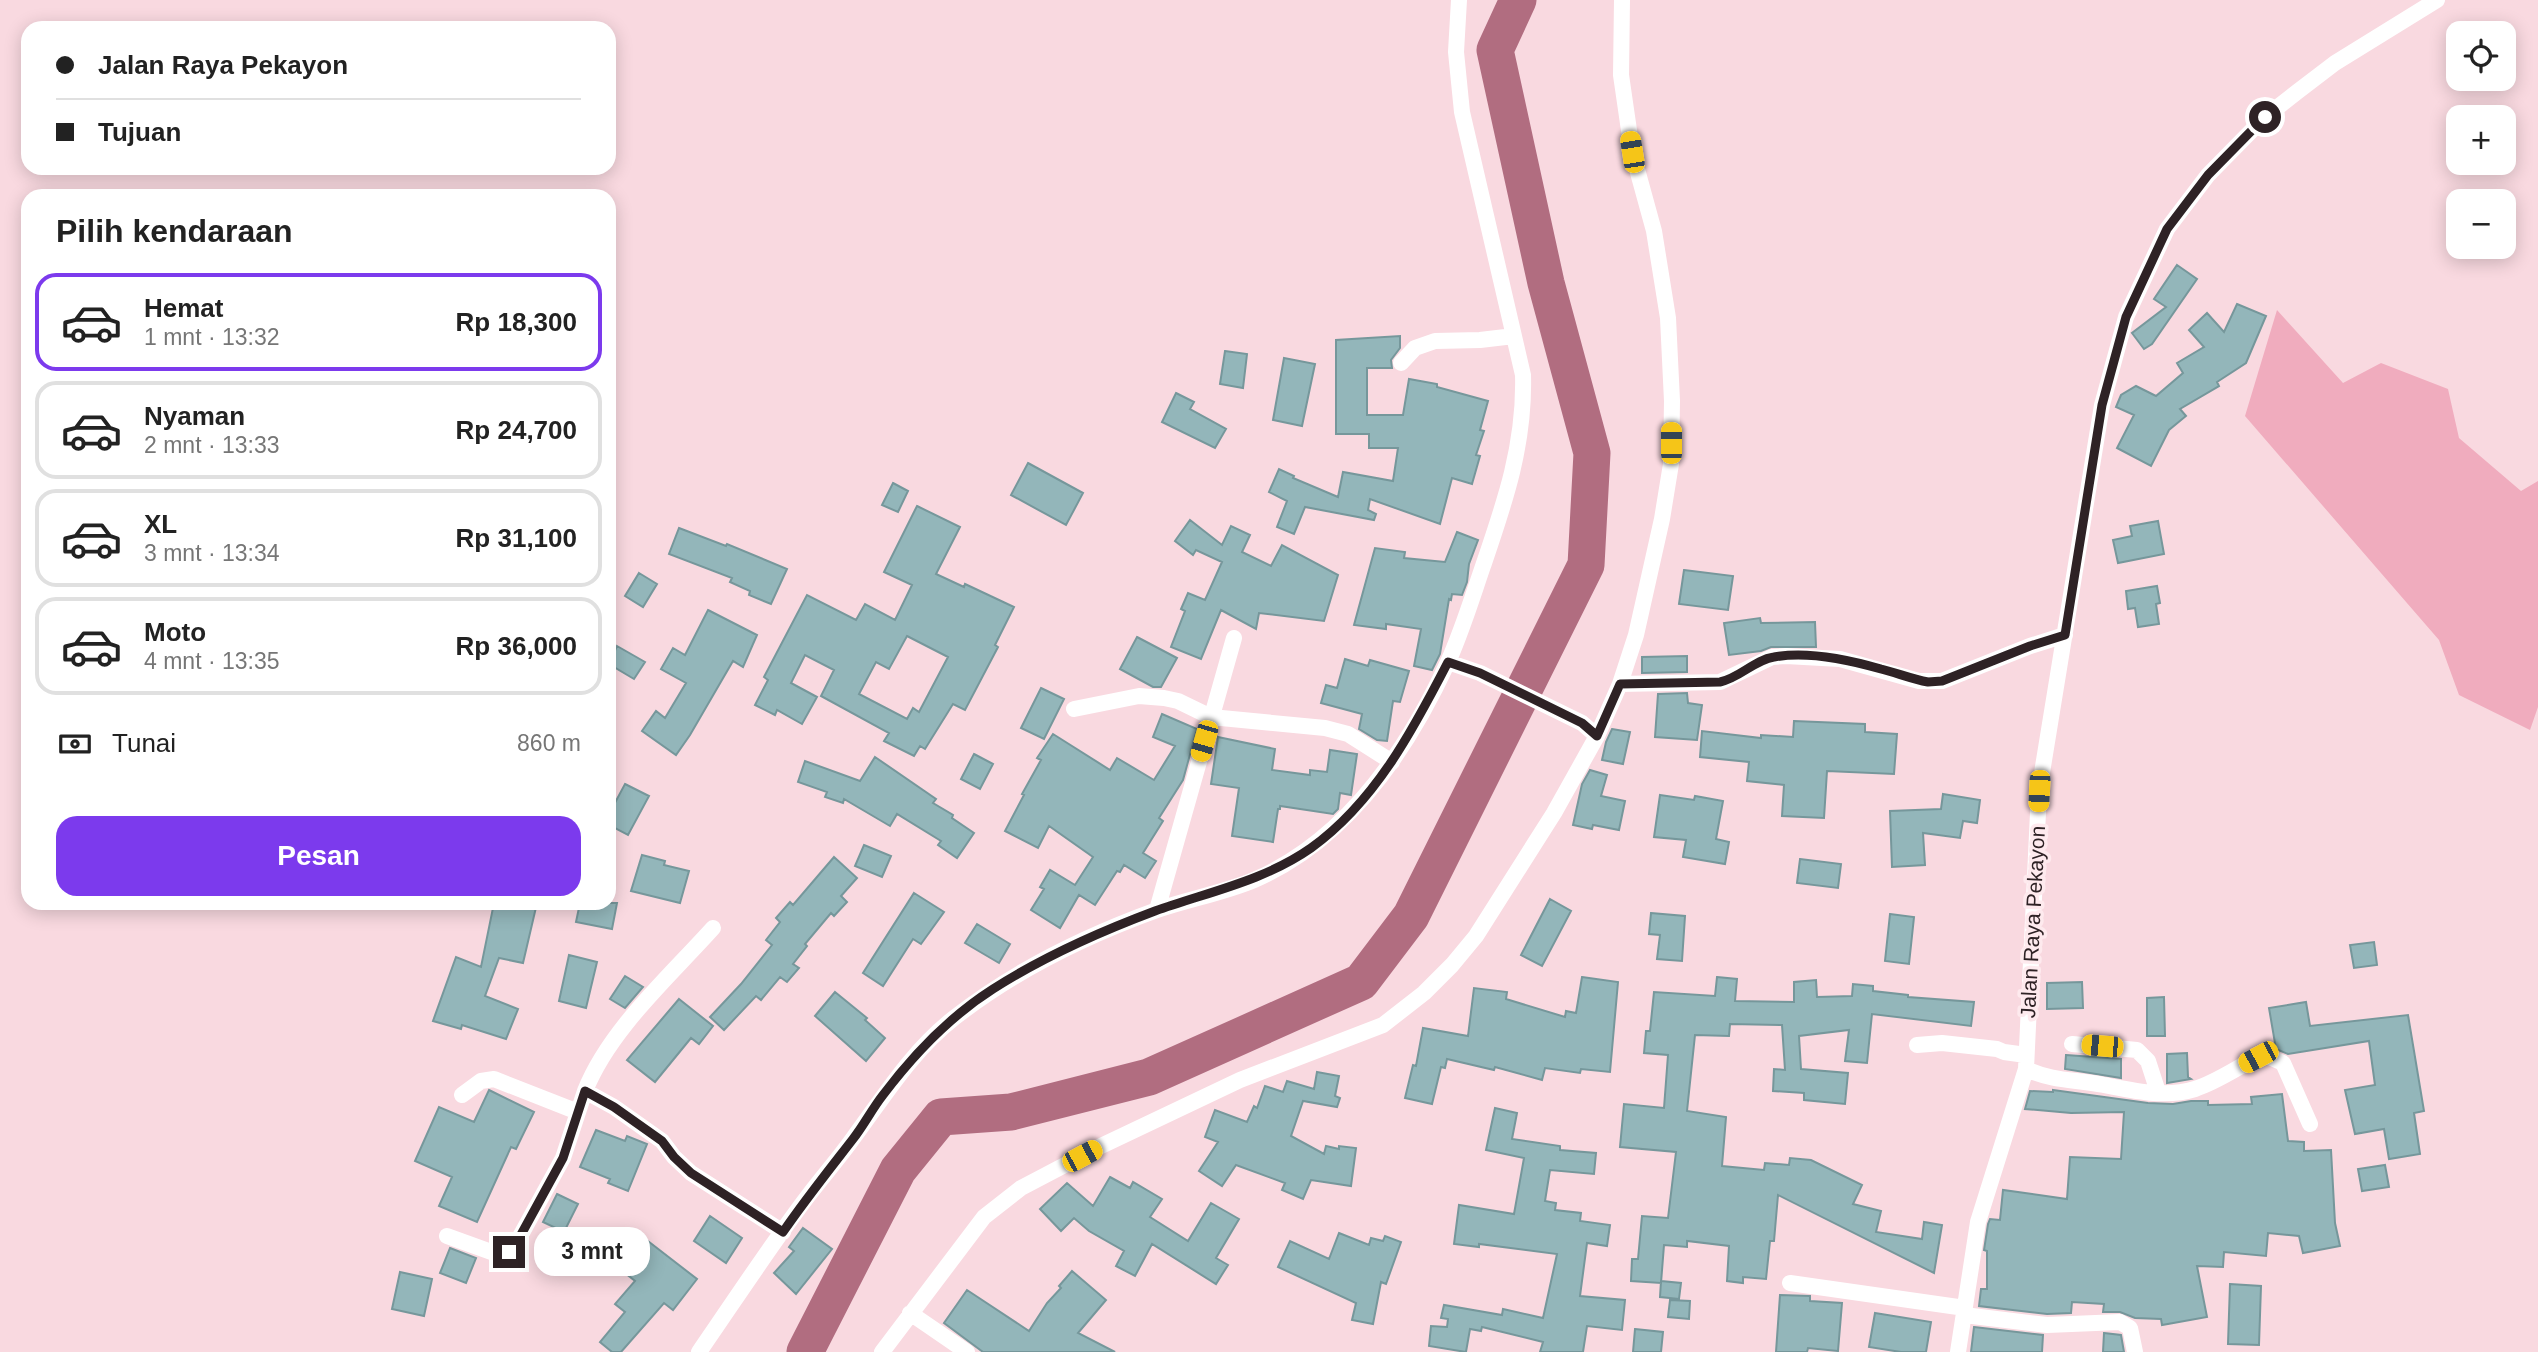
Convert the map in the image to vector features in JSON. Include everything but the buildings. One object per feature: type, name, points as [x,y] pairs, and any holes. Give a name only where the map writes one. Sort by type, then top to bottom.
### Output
[{"type":"street","points":[[699,1352],[882,1096],[930,1038],[992,990],[1104,930],[1157,910],[1254,880],[1311,848],[1356,809],[1392,762],[1418,720],[1448,662],[1505,500],[1524,410],[1523,375],[1462,113],[1456,52],[1459,0]]},
{"type":"street","points":[[882,1352],[984,1217],[1021,1188],[1101,1146],[1240,1080],[1383,1025],[1424,993],[1476,936],[1554,813],[1597,736],[1620,684],[1636,635],[1662,519],[1671,464],[1672,401],[1668,318],[1654,231],[1632,152],[1621,75],[1622,0]]},
{"type":"street","name":"Jalan Raya Pekayon","points":[[1958,1352],[1978,1222],[2025,1060],[2039,791],[2057,637],[2112,365],[2126,317],[2167,229],[2208,175],[2265,117],[2335,63],[2437,0]]},
{"type":"street","points":[[1401,363],[1415,348],[1435,341],[1514,336]]},
{"type":"street","points":[[1620,684],[1720,682],[1772,657],[1786,656],[1840,659],[1928,682],[1942,681],[2057,637]]},
{"type":"street","points":[[1157,910],[1234,638]]},
{"type":"street","points":[[1448,662],[1480,673],[1582,723],[1597,736]]},
{"type":"street","points":[[1074,709],[1139,696],[1178,701],[1211,717],[1325,728],[1348,734],[1392,762]]},
{"type":"street","points":[[447,1236],[494,1253],[509,1252],[563,1158],[585,1091],[613,1039],[713,928]]},
{"type":"street","points":[[1916,1045],[1942,1043],[1997,1049],[2025,1060],[2046,1078],[2140,1092],[2196,1088],[2258,1057],[2267,1056],[2283,1063],[2310,1124]]},
{"type":"street","points":[[2072,1044],[2137,1050],[2148,1061],[2158,1092]]},
{"type":"street","points":[[462,1096],[481,1081],[494,1079],[578,1112]]},
{"type":"street","points":[[585,1091],[614,1107],[662,1141],[691,1173],[783,1232]]},
{"type":"street","points":[[1790,1283],[2047,1325],[2120,1322],[2130,1328],[2135,1352]]},
{"type":"street","points":[[910,1313],[967,1352]]},
{"type":"shaded area","points":[[2277,310],[2343,383],[2381,363],[2448,389],[2459,438],[2521,491],[2538,481],[2538,707],[2530,730],[2459,695],[2439,640],[2245,416]]},
{"type":"waterway","points":[[805,1352],[898,1170],[941,1117],[1011,1112],[1149,1077],[1361,982],[1411,916],[1586,565],[1592,453],[1546,283],[1495,50],[1518,0]]},
{"type":"route","points":[[509,1252],[563,1158],[585,1091],[614,1107],[662,1141],[691,1173],[783,1232],[882,1096],[930,1038],[992,990],[1104,930],[1157,910],[1254,880],[1311,848],[1356,809],[1392,762],[1418,720],[1448,662],[1480,673],[1582,723],[1597,736],[1620,684],[1726,681],[1757,663],[1772,657],[1786,656],[1840,659],[1913,679],[1942,681],[2065,635],[2102,405],[2126,317],[2167,229],[2208,175],[2265,117]]}]
